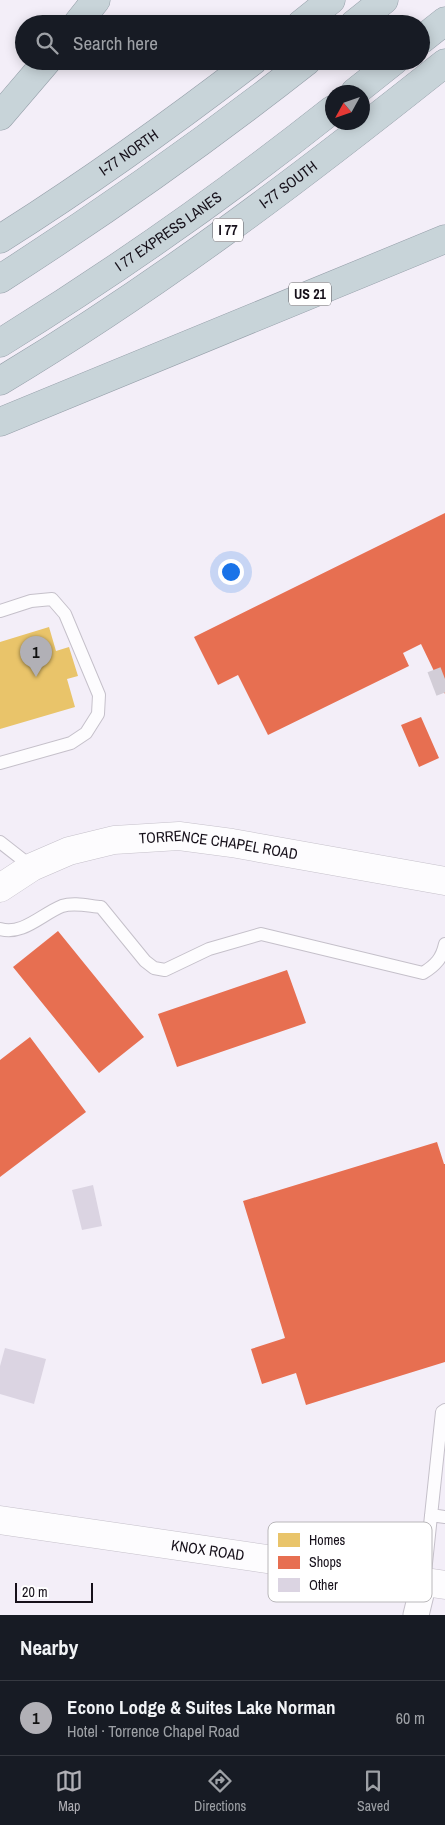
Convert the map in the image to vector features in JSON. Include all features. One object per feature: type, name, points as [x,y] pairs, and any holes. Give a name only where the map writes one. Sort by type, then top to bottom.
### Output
[{"type":"highway","points":[[85,15],[96,0]]},
{"type":"highway","points":[[312,15],[331,0]]},
{"type":"highway","points":[[365,15],[384,0]]},
{"type":"highway","points":[[430,33],[445,21]]},
{"type":"highway","name":"I-77 SOUTH","points":[[0,381],[100,319],[255,211],[445,63]]},
{"type":"highway","points":[[0,116],[39,70]]},
{"type":"highway","name":"I-77 NORTH","points":[[0,240],[110,167],[242,70]]},
{"type":"highway","points":[[0,278],[128,194],[295,70]]},
{"type":"highway","points":[[364,85],[383,70]]},
{"type":"highway","name":"I 77 EXPRESS LANES","points":[[0,343],[159,239],[236,184],[325,115]]},
{"type":"highway","name":"US 21","points":[[0,422],[445,239]]},
{"type":"street","name":"TORRENCE CHAPEL ROAD","points":[[0,888],[32,867],[69,851],[114,840],[179,836],[232,842],[445,881]]},
{"type":"street","name":"KNOX ROAD","points":[[0,1520],[268,1560]]},
{"type":"street","points":[[416,1615],[424,1602]]},
{"type":"lane","points":[[0,612],[31,601],[52,599],[64,614],[99,695],[98,714],[86,733],[71,743],[0,763]]},
{"type":"lane","points":[[0,842],[32,867]]},
{"type":"lane","points":[[0,929],[18,930],[63,906],[75,904],[101,907],[145,961],[154,968],[165,970],[209,950],[261,934],[423,973],[434,966],[442,956],[445,944]]},
{"type":"lane","points":[[431,1522],[442,1412],[445,1410]]},
{"type":"lane","points":[[431,1516],[445,1517]]},
{"type":"lane","points":[[432,1539],[434,1584]]},
{"type":"building: Homes","points":[[49,627],[56,651],[69,647],[78,676],[67,679],[75,707],[0,729],[0,642]]},
{"type":"building: Shops","points":[[445,513],[445,694],[421,644],[403,653],[409,666],[268,735],[238,675],[218,685],[194,637]]},
{"type":"building: Shops","points":[[421,717],[439,758],[419,767],[401,725]]},
{"type":"building: Shops","points":[[58,931],[144,1037],[99,1073],[13,967]]},
{"type":"building: Shops","points":[[287,970],[306,1023],[177,1067],[158,1014]]},
{"type":"building: Shops","points":[[30,1037],[86,1112],[0,1177],[0,1060]]},
{"type":"building: Shops","points":[[437,1142],[445,1164],[445,1362],[306,1405],[296,1373],[262,1384],[251,1349],[285,1338],[243,1201]]},
{"type":"building: Other","points":[[93,1185],[102,1226],[82,1230],[72,1190]]},
{"type":"building: Other","points":[[5,1348],[46,1359],[34,1404],[0,1394],[0,1366]]},
{"type":"tunnel","points":[[432,684],[445,679]]},
{"type":"place","name":"Econo Lodge & Suites Lake Norman","points":[[36,677]]}]
